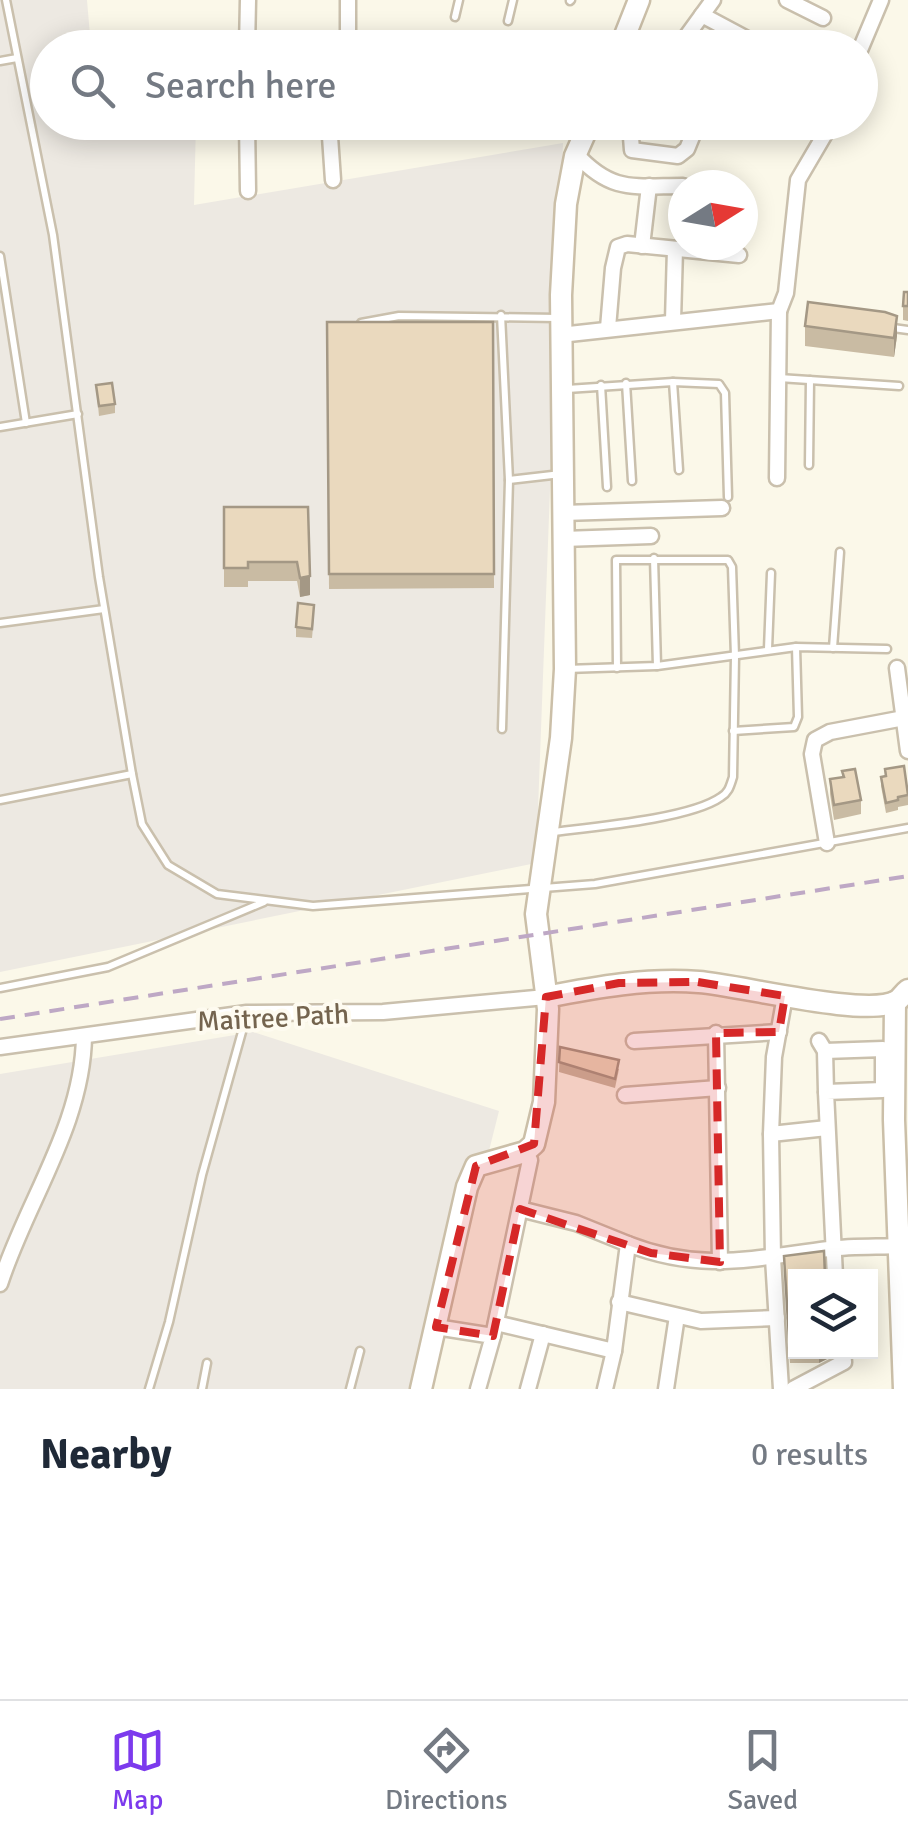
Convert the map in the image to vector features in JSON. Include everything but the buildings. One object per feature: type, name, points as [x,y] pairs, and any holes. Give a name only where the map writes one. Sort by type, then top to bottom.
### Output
[{"type":"street","points":[[248,0],[248,30]]},
{"type":"street","points":[[348,0],[348,30]]},
{"type":"street","points":[[627,30],[639,0]]},
{"type":"street","points":[[691,30],[714,0]]},
{"type":"street","points":[[787,0],[823,18]]},
{"type":"street","points":[[868,30],[881,0]]},
{"type":"street","points":[[702,15],[730,30]]},
{"type":"street","points":[[248,140],[248,191]]},
{"type":"street","points":[[331,140],[334,180]]},
{"type":"street","points":[[422,1389],[476,1166],[525,1152],[534,1144],[544,1102],[546,997],[536,926],[537,887],[561,738],[565,669],[560,326],[566,204],[582,140]]},
{"type":"street","points":[[631,140],[632,150],[674,156],[687,149],[691,140]]},
{"type":"street","points":[[777,478],[779,310],[786,292],[798,180],[821,140]]},
{"type":"street","points":[[576,154],[601,178],[615,184],[668,186]]},
{"type":"street","points":[[642,246],[649,186]]},
{"type":"street","points":[[608,328],[616,251],[622,245],[668,248]]},
{"type":"street","points":[[673,320],[675,260]]},
{"type":"street","points":[[560,326],[608,328],[779,310]]},
{"type":"street","points":[[563,513],[725,503]]},
{"type":"street","points":[[563,539],[652,536]]},
{"type":"street","points":[[897,668],[908,751]]},
{"type":"street","points":[[827,843],[812,754],[815,740],[830,732],[904,718]]},
{"type":"street","points":[[546,997],[619,983],[698,982],[872,1005],[902,996],[900,1246],[905,1286],[905,1385]]},
{"type":"street","points":[[781,1389],[772,1258],[771,1134],[772,1086],[785,996]]},
{"type":"street","name":"Maitree Path","points":[[0,1047],[248,1013],[383,1012],[546,997]]},
{"type":"street","points":[[634,1041],[779,1032]]},
{"type":"street","points":[[716,1034],[720,1262]]},
{"type":"street","points":[[0,1284],[39,1196],[84,1070],[84,1036]]},
{"type":"street","points":[[826,1092],[883,1090],[883,1049],[822,1046],[834,1269]]},
{"type":"street","points":[[625,1095],[718,1088]]},
{"type":"street","points":[[771,1134],[827,1128]]},
{"type":"street","points":[[478,1389],[495,1330],[530,1160]]},
{"type":"street","points":[[520,1209],[576,1223],[628,1244],[690,1262],[900,1246]]},
{"type":"street","points":[[605,1389],[628,1244]]},
{"type":"street","points":[[619,1302],[700,1321],[776,1318]]},
{"type":"street","points":[[666,1389],[677,1316]]},
{"type":"street","points":[[436,1328],[543,1334],[614,1350]]},
{"type":"street","points":[[528,1389],[543,1334]]},
{"type":"street","points":[[792,1389],[844,1359]]},
{"type":"lane","points":[[6,0],[30,122]]},
{"type":"lane","points":[[454,17],[459,0]]},
{"type":"lane","points":[[508,21],[513,0]]},
{"type":"lane","points":[[0,61],[17,58]]},
{"type":"lane","points":[[34,140],[53,235],[104,609],[132,774],[142,824],[168,864],[217,894],[314,906],[595,884],[908,828]]},
{"type":"lane","points":[[0,256],[26,423]]},
{"type":"lane","points":[[501,315],[510,480],[502,729]]},
{"type":"lane","points":[[350,326],[399,316],[501,315],[560,326]]},
{"type":"lane","points":[[892,328],[908,330]]},
{"type":"lane","points":[[778,378],[899,386]]},
{"type":"lane","points":[[809,465],[810,380]]},
{"type":"lane","points":[[561,390],[673,382],[710,382],[723,388],[725,503]]},
{"type":"lane","points":[[673,382],[679,470]]},
{"type":"lane","points":[[626,383],[632,480]]},
{"type":"lane","points":[[601,386],[607,487]]},
{"type":"lane","points":[[0,428],[78,414]]},
{"type":"lane","points":[[510,480],[562,474]]},
{"type":"lane","points":[[834,648],[840,552]]},
{"type":"lane","points":[[654,558],[657,666]]},
{"type":"lane","points":[[546,833],[680,812],[719,800],[729,790],[733,777],[735,656],[732,567],[728,560],[616,560],[617,668]]},
{"type":"lane","points":[[768,650],[771,573]]},
{"type":"lane","points":[[0,623],[104,609]]},
{"type":"lane","points":[[565,669],[657,666],[796,647],[886,649]]},
{"type":"lane","points":[[734,732],[794,728],[798,717],[796,647]]},
{"type":"lane","points":[[0,800],[132,774]]},
{"type":"lane","points":[[0,988],[108,967],[267,901]]},
{"type":"lane","points":[[149,1389],[170,1322],[202,1175],[248,1013]]},
{"type":"lane","points":[[350,1389],[360,1351]]},
{"type":"lane","points":[[202,1389],[208,1363]]},
{"type":"highlighted area","points":[[698,982],[785,996],[779,1032],[716,1033],[720,1262],[651,1253],[520,1209],[493,1336],[436,1327],[476,1166],[534,1144],[546,997],[619,983]]},
{"type":"shaded area","points":[[0,0],[87,0],[90,30],[30,30],[30,140],[196,140],[194,205],[563,143],[536,863],[0,972]]},
{"type":"shaded area","points":[[253,1032],[499,1111],[429,1389],[0,1389],[0,1074]]},
{"type":"railway","points":[[0,1019],[908,876]]}]
